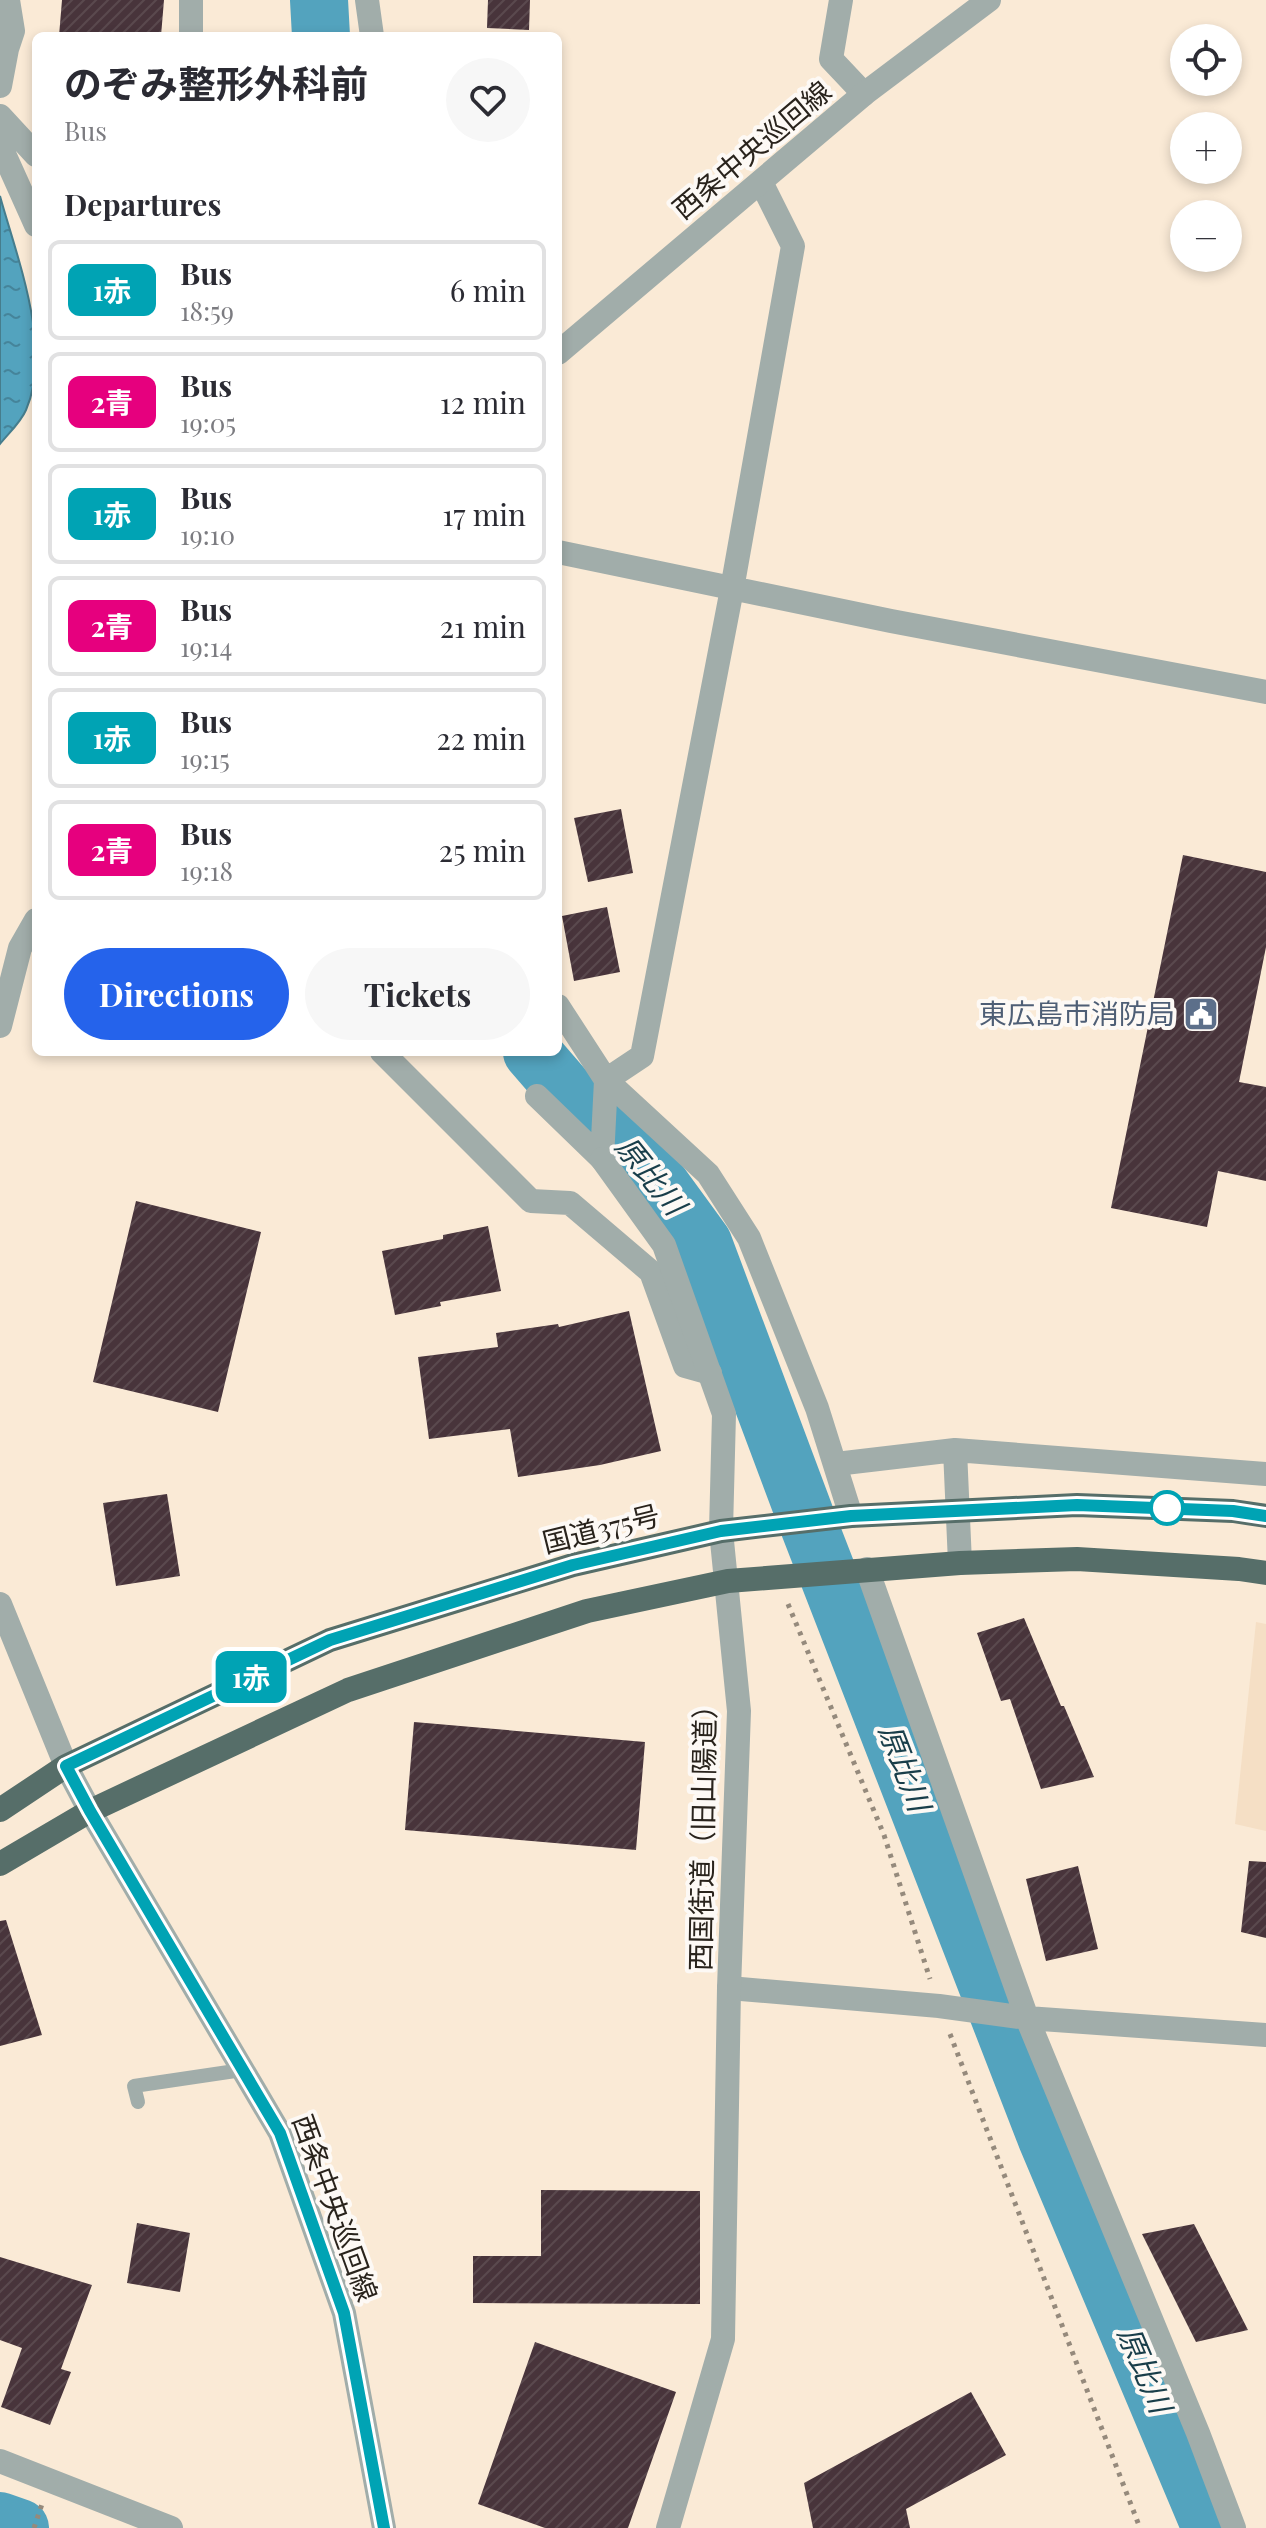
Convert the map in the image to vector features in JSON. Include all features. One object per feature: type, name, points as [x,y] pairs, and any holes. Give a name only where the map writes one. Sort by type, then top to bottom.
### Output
[{"type":"highway","name":"国道375号","points":[[0,1810],[66,1766],[330,1640],[573,1565],[721,1531],[851,1516],[1077,1505],[1233,1511],[1266,1516]]},
{"type":"highway","points":[[0,1864],[90,1811],[348,1690],[587,1611],[728,1581],[960,1563],[1077,1559],[1266,1573]]},
{"type":"street","points":[[0,86],[4,42],[13,31],[8,0]]},
{"type":"street","points":[[191,0],[191,32]]},
{"type":"street","points":[[367,0],[371,32]]},
{"type":"street","points":[[841,0],[831,59],[864,94]]},
{"type":"street","name":"西条中央巡回線","points":[[562,350],[864,94],[989,0]]},
{"type":"street","points":[[0,116],[32,151]]},
{"type":"street","points":[[0,145],[32,216]]},
{"type":"street","points":[[606,1080],[642,1056],[732,589],[793,246],[761,182]]},
{"type":"street","points":[[562,553],[891,621],[1266,692]]},
{"type":"street","points":[[0,1026],[7,972],[32,927]]},
{"type":"street","points":[[562,1012],[606,1080],[708,1174],[749,1238],[817,1408],[851,1516]]},
{"type":"street","points":[[386,1056],[531,1201],[570,1203],[651,1272],[685,1366],[710,1373]]},
{"type":"street","points":[[602,1159],[606,1080]]},
{"type":"street","name":"西国街道（旧山陽道）","points":[[537,1096],[602,1159],[664,1245],[724,1414],[721,1531],[739,1711],[729,1988],[723,2339],[668,2528]]},
{"type":"street","points":[[836,1464],[955,1450],[1266,1474]]},
{"type":"street","points":[[955,1450],[960,1563]]},
{"type":"street","points":[[867,1569],[1021,2017],[1198,2433],[1234,2528]]},
{"type":"street","points":[[0,1604],[66,1766]]},
{"type":"street","name":"西条中央巡回線","points":[[66,1766],[280,2133],[344,2313],[384,2528]]},
{"type":"street","points":[[729,1988],[1021,2017],[1266,2035]]},
{"type":"street","points":[[0,2461],[171,2528]]},
{"type":"lane","points":[[138,2102],[134,2086],[242,2070]]},
{"type":"path","points":[[777,1577],[884,1835],[1140,2528]]},
{"type":"shaded area","points":[[1256,1622],[1266,1624],[1266,1831],[1235,1824]]},
{"type":"water","points":[[0,196],[30,303],[32,389],[26,410],[0,444]]},
{"type":"building","points":[[62,0],[164,0],[161,32],[59,32]]},
{"type":"building","points":[[488,0],[530,0],[529,30],[487,28]]},
{"type":"building","points":[[621,809],[633,873],[588,882],[574,818]]},
{"type":"building","name":"東広島市消防局","points":[[1183,855],[1266,872],[1266,947],[1239,1082],[1266,1087],[1266,1181],[1218,1171],[1207,1227],[1111,1208]]},
{"type":"building","points":[[607,907],[620,972],[574,981],[562,916]]},
{"type":"building","points":[[136,1201],[261,1232],[218,1412],[93,1382]]},
{"type":"building","points":[[488,1226],[501,1291],[440,1302],[441,1306],[395,1315],[382,1251]]},
{"type":"building","points":[[629,1311],[661,1451],[600,1465],[518,1477],[510,1429],[429,1439],[418,1357],[498,1347],[496,1333],[558,1324],[559,1327]]},
{"type":"building","points":[[167,1494],[180,1576],[116,1586],[103,1503]]},
{"type":"building","points":[[1024,1618],[1094,1777],[1041,1789],[1010,1699],[1001,1701],[977,1633]]},
{"type":"building","points":[[414,1722],[645,1742],[636,1850],[405,1830]]},
{"type":"building","points":[[1249,1861],[1266,1862],[1266,1938],[1241,1932]]},
{"type":"building","points":[[1078,1866],[1098,1949],[1046,1961],[1026,1879]]},
{"type":"building","points":[[6,1920],[42,2035],[0,2046],[0,1921]]},
{"type":"building","points":[[541,2190],[700,2191],[700,2304],[473,2303],[473,2256],[541,2256]]},
{"type":"building","points":[[137,2223],[190,2233],[180,2292],[127,2283]]},
{"type":"building","points":[[1194,2224],[1248,2330],[1196,2342],[1142,2234]]},
{"type":"building","points":[[0,2257],[92,2285],[61,2369],[71,2372],[50,2425],[1,2407],[22,2348],[0,2340]]},
{"type":"building","points":[[535,2342],[676,2392],[628,2528],[545,2528],[478,2504]]},
{"type":"building","points":[[971,2392],[1006,2455],[906,2509],[910,2528],[813,2528],[804,2483]]},
{"type":"waterway","name":"原比川","points":[[319,0],[321,32]]},
{"type":"waterway","name":"原比川","points":[[535,1056],[564,1089],[633,1147],[703,1243],[806,1518],[1047,2139],[1211,2528]]},
{"type":"waterway","points":[[0,2521],[20,2528]]},
{"type":"bus line","name":"1赤","points":[[384,2528],[344,2313],[280,2133],[66,1766],[330,1640],[573,1565],[721,1531],[851,1516],[1077,1505],[1233,1511],[1266,1516]]},
{"type":"place","name":"東広島市消防局","points":[[1201,1014]]}]
